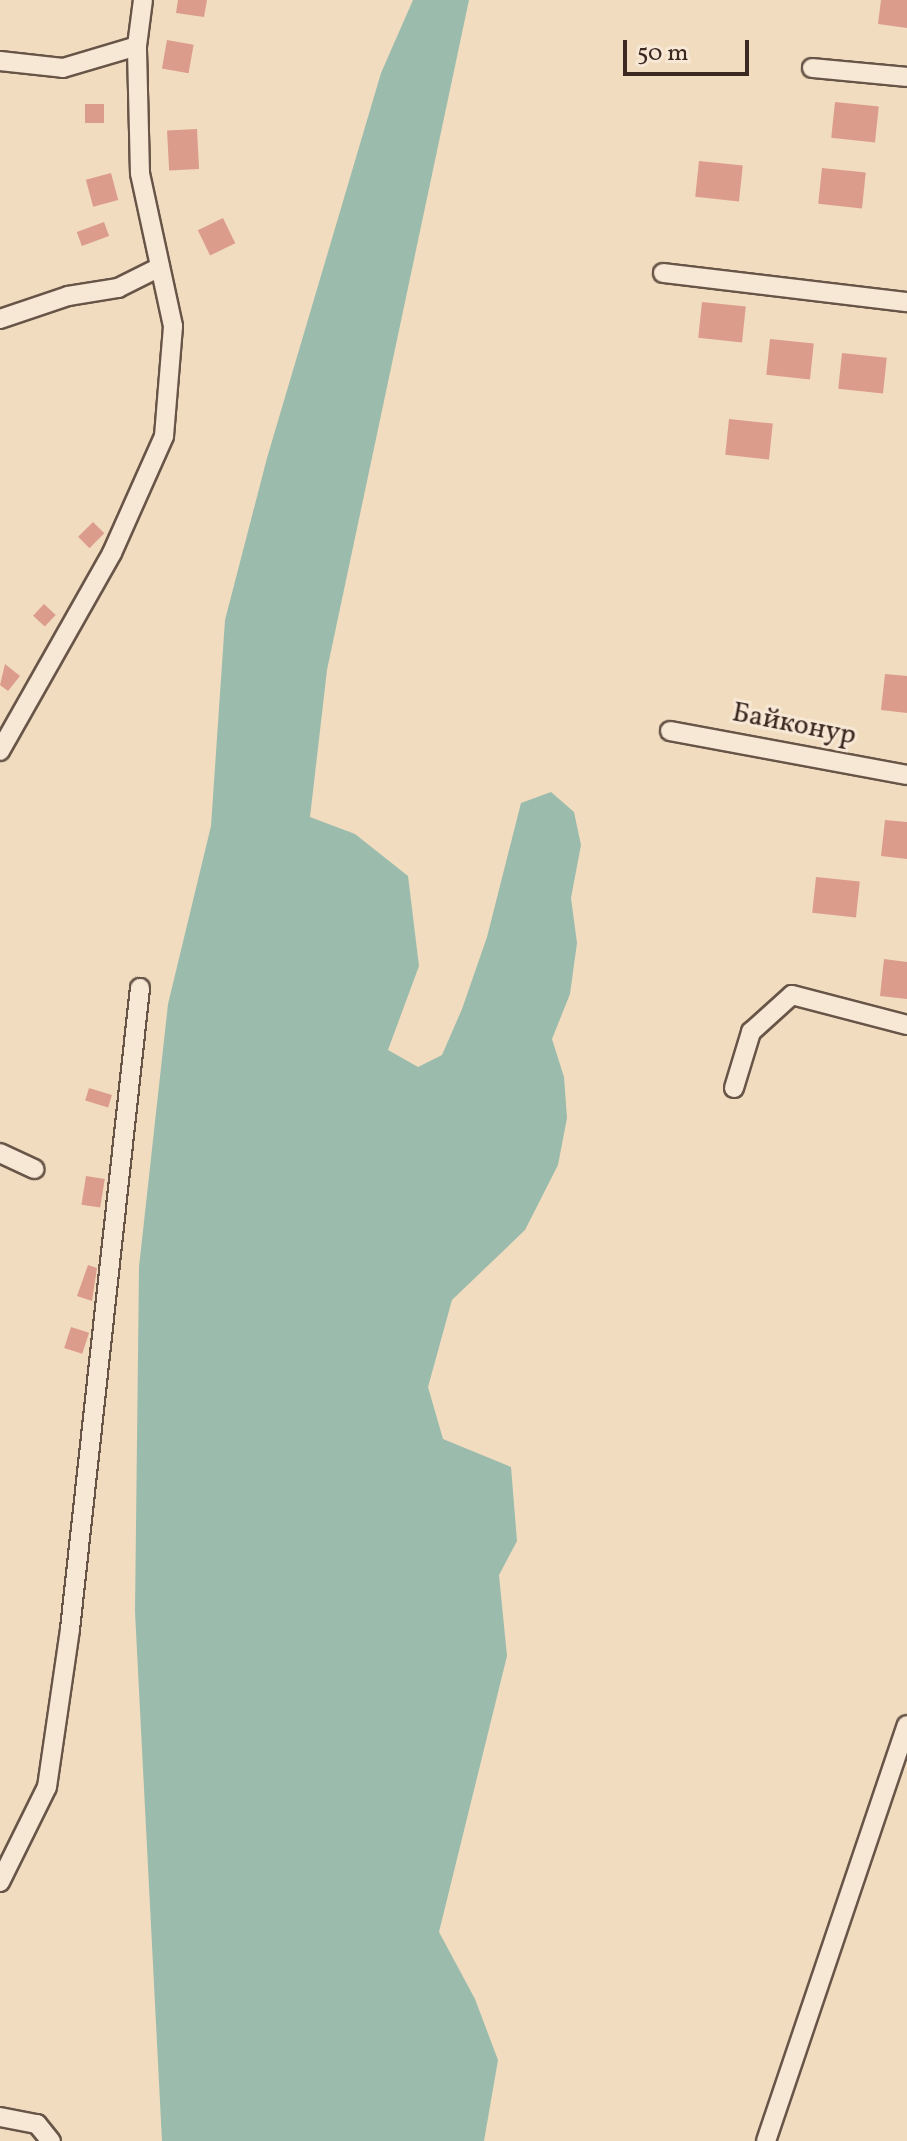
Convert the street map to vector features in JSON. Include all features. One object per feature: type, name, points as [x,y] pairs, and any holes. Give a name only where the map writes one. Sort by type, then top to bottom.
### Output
[{"type":"street","points":[[0,751],[112,553],[164,436],[173,326],[140,173],[137,46],[143,0]]},
{"type":"street","points":[[0,61],[63,68],[137,46]]},
{"type":"street","points":[[812,68],[907,77]]},
{"type":"street","points":[[0,319],[68,296],[118,288],[160,267]]},
{"type":"street","points":[[663,273],[907,302]]},
{"type":"street","name":"Байконур","points":[[670,731],[907,775]]},
{"type":"street","points":[[0,1882],[47,1787],[70,1629],[140,988]]},
{"type":"street","points":[[734,1088],[751,1032],[792,995],[907,1025]]},
{"type":"street","points":[[0,1153],[35,1169]]},
{"type":"street","points":[[766,2141],[907,1725]]},
{"type":"street","points":[[0,2117],[37,2124],[51,2141]]},
{"type":"shaded area","points":[[413,0],[469,0],[327,670],[310,817],[355,834],[408,876],[419,966],[388,1050],[418,1067],[442,1055],[462,1009],[487,937],[521,803],[551,792],[574,812],[581,845],[571,898],[577,943],[570,994],[552,1039],[564,1077],[567,1118],[558,1165],[525,1230],[452,1300],[428,1387],[443,1439],[511,1467],[517,1541],[499,1575],[507,1656],[439,1932],[475,1999],[498,2060],[484,2141],[162,2141],[135,1612],[139,1267],[168,1004],[211,826],[225,620],[267,458],[381,73]]},
{"type":"building","points":[[178,0],[207,0],[204,17],[176,13]]},
{"type":"building","points":[[881,0],[907,0],[907,28],[878,24]]},
{"type":"building","points":[[167,40],[194,45],[189,73],[162,69]]},
{"type":"building","points":[[835,102],[879,107],[875,142],[831,138]]},
{"type":"building","points":[[85,104],[104,104],[104,123],[85,123]]},
{"type":"building","points":[[197,129],[199,169],[169,171],[167,131]]},
{"type":"building","points":[[699,161],[743,166],[739,201],[695,197]]},
{"type":"building","points":[[822,168],[866,173],[862,208],[818,204]]},
{"type":"building","points":[[111,173],[118,200],[93,207],[86,180]]},
{"type":"building","points":[[223,218],[235,243],[210,255],[198,230]]},
{"type":"building","points":[[104,222],[109,236],[82,246],[77,232]]},
{"type":"building","points":[[702,302],[746,307],[742,342],[698,338]]},
{"type":"building","points":[[770,339],[814,344],[810,379],[766,375]]},
{"type":"building","points":[[842,353],[887,358],[883,394],[838,389]]},
{"type":"building","points":[[729,419],[773,424],[769,459],[725,455]]},
{"type":"building","points":[[93,522],[104,533],[89,548],[78,537]]},
{"type":"building","points":[[44,604],[56,615],[45,627],[33,616]]},
{"type":"building","points":[[5,664],[20,676],[8,691],[0,685]]},
{"type":"building","points":[[885,674],[907,676],[907,713],[881,710]]},
{"type":"building","points":[[885,820],[907,822],[907,859],[881,856]]},
{"type":"building","points":[[816,877],[860,882],[856,917],[812,913]]},
{"type":"building","points":[[884,959],[907,962],[907,999],[880,996]]},
{"type":"building","points":[[89,1088],[112,1095],[108,1107],[85,1100]]},
{"type":"building","points":[[86,1176],[105,1179],[100,1208],[81,1205]]},
{"type":"building","points":[[88,1265],[97,1268],[92,1301],[77,1296]]},
{"type":"building","points":[[71,1327],[89,1333],[82,1354],[64,1348]]}]
